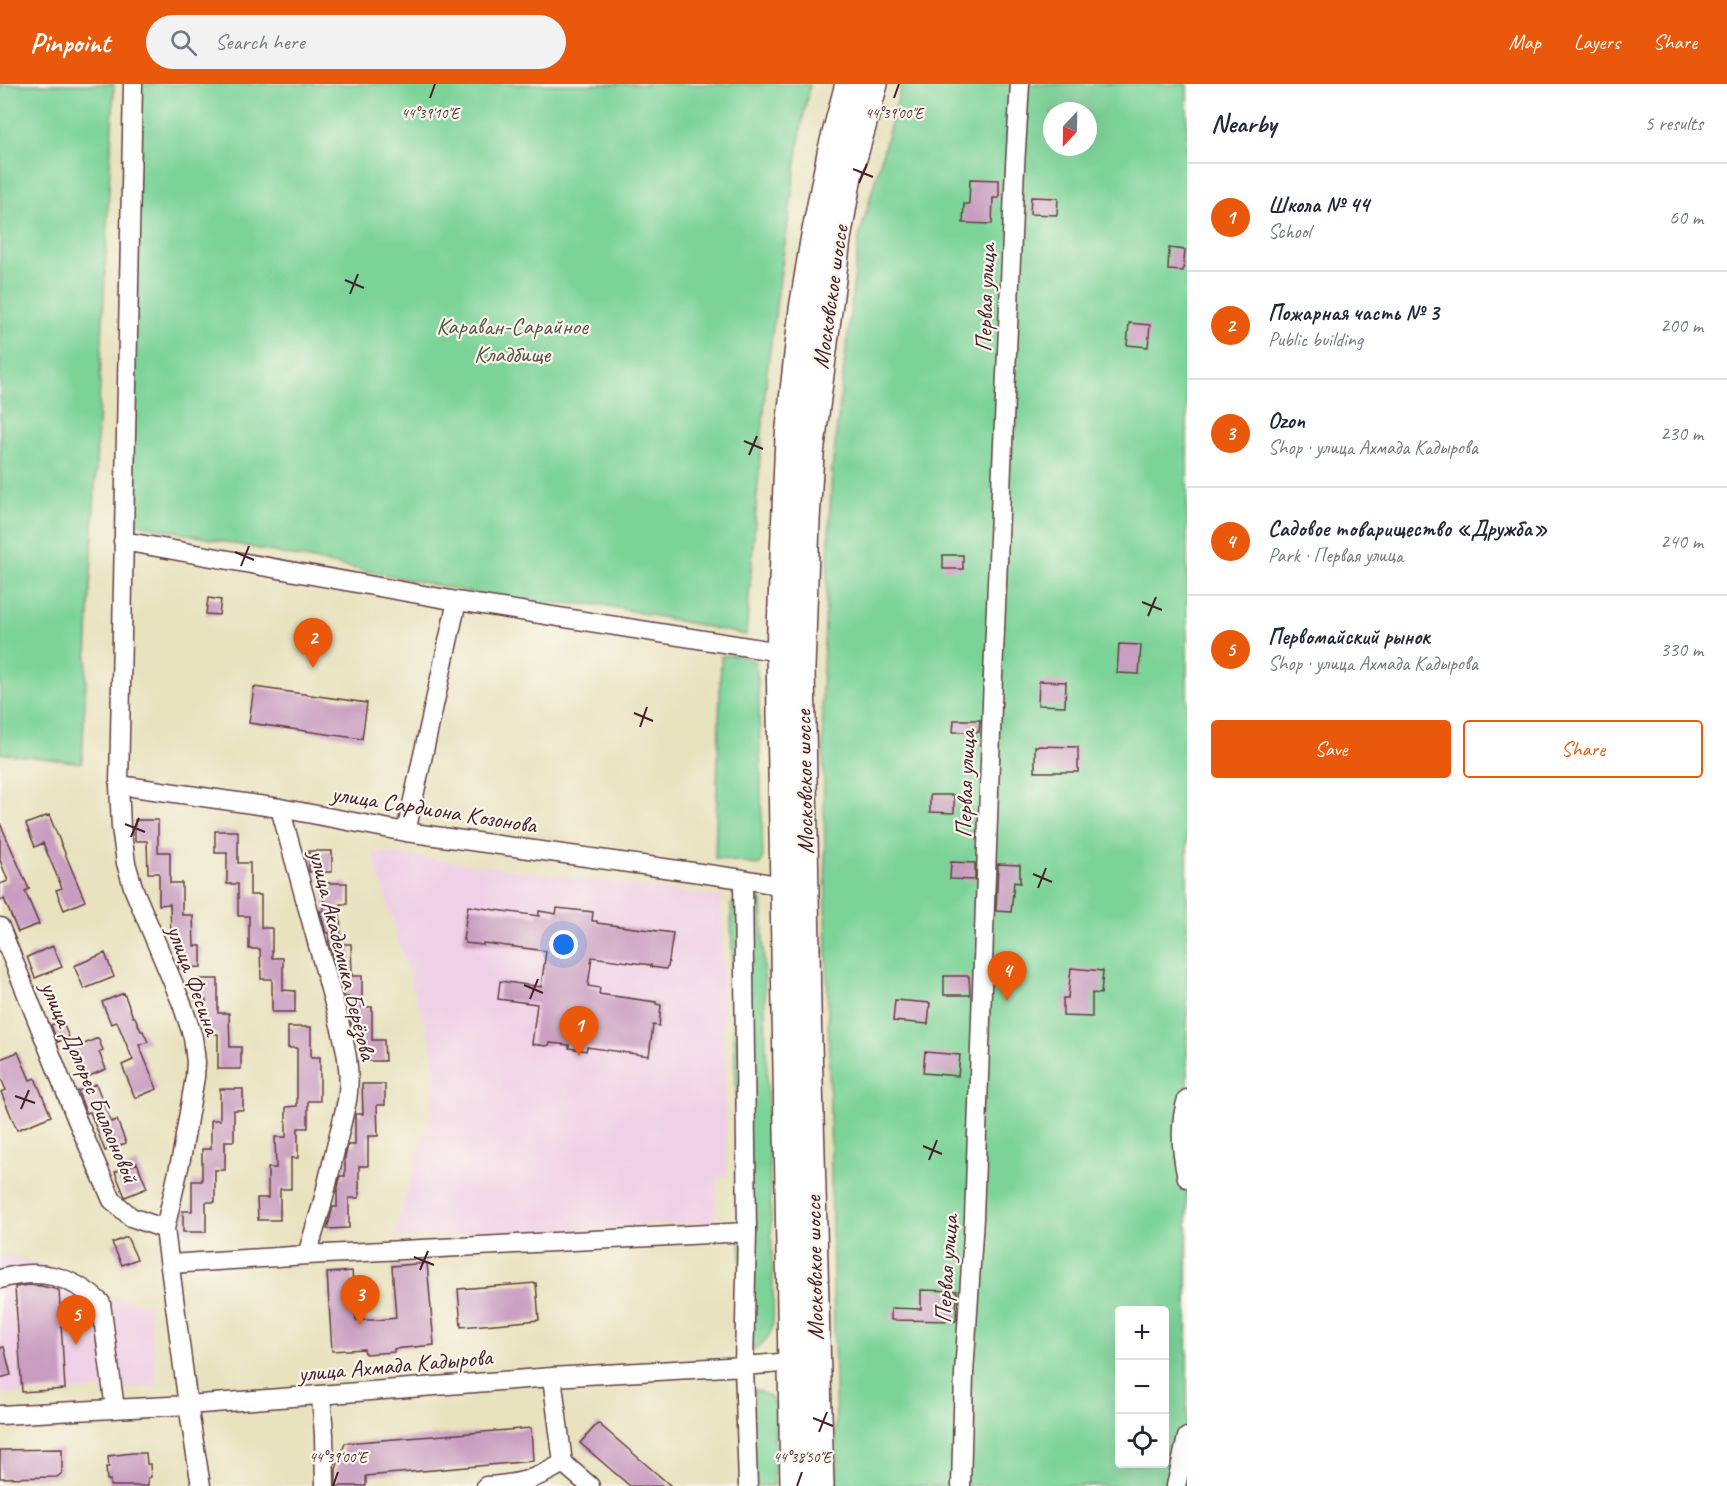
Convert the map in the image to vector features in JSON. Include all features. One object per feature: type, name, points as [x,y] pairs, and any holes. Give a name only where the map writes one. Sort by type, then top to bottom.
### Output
[{"type":"highway","name":"Московское шоссе","points":[[794,1486],[780,652],[789,437],[803,309],[831,153],[849,84]]},
{"type":"highway","name":"Московское шоссе","points":[[820,1486],[807,1007],[801,669],[805,532],[810,454],[837,239],[848,177],[874,84]]},
{"type":"street","name":"улица Фесина","points":[[133,84],[118,785],[126,863],[134,890],[182,1004],[193,1037],[196,1062],[182,1154],[165,1229],[201,1486]]},
{"type":"street","name":"Первая улица","points":[[961,1486],[964,1374],[974,1218],[993,676],[1020,84]]},
{"type":"street","points":[[123,541],[457,601],[780,652]]},
{"type":"street","points":[[406,832],[457,601]]},
{"type":"street","name":"улица Сардиона Козонова","points":[[118,785],[280,808],[406,832],[783,886]]},
{"type":"street","name":"улица Академика Берёзова","points":[[280,808],[337,1014],[349,1066],[346,1101],[322,1205],[307,1255]]},
{"type":"street","points":[[743,879],[747,1232],[744,1366],[748,1486]]},
{"type":"street","name":"улица Долорес Билаоновой","points":[[0,927],[112,1200],[131,1217],[165,1229]]},
{"type":"street","points":[[1187,1099],[1181,1136],[1187,1178]]},
{"type":"street","points":[[170,1264],[747,1232]]},
{"type":"street","points":[[5,1274],[49,1274],[80,1285],[101,1303],[115,1408]]},
{"type":"street","name":"улица Ахмада Кадырова","points":[[0,1415],[188,1405],[552,1377],[793,1362]]},
{"type":"street","points":[[552,1377],[564,1463],[590,1486]]},
{"type":"street","points":[[321,1395],[325,1486]]},
{"type":"street","points":[[1176,1486],[1187,1437]]},
{"type":"street","points":[[486,1486],[514,1484],[543,1475],[564,1463]]},
{"type":"shaded area","points":[[372,851],[721,897],[727,1176],[717,1177],[715,1222],[393,1238],[431,1112],[435,1071],[422,1013]]},
{"type":"shaded area","points":[[0,1253],[66,1272],[94,1294],[149,1304],[157,1387],[0,1394]]},
{"type":"green space","points":[[0,84],[114,84],[82,763],[0,753]]},
{"type":"green space","name":"Караван-Сарайное Кладбище","points":[[136,84],[810,84],[801,128],[767,371],[746,635],[604,605],[514,601],[127,522]]},
{"type":"green space","points":[[902,84],[1187,84],[1187,1486],[837,1486],[822,691],[832,470],[859,238]]},
{"type":"green space","points":[[736,655],[755,662],[758,678],[763,857],[761,863],[757,865],[715,858],[721,656]]},
{"type":"green space","points":[[743,891],[755,894],[762,901],[773,1297],[773,1321],[770,1333],[754,1350],[739,1340],[743,1333],[731,905]]},
{"type":"green space","points":[[754,1389],[769,1396],[776,1405],[774,1486],[747,1486]]},
{"type":"building","points":[[970,179],[999,180],[999,198],[993,198],[992,224],[963,223],[964,204],[969,204]]},
{"type":"building","points":[[1031,197],[1058,198],[1057,215],[1030,214]]},
{"type":"building","points":[[1169,248],[1185,250],[1183,271],[1168,270]]},
{"type":"building","points":[[1129,323],[1150,325],[1148,347],[1127,345]]},
{"type":"building","points":[[943,555],[963,555],[963,569],[943,569]]},
{"type":"building","points":[[208,598],[221,600],[219,615],[206,614]]},
{"type":"building","points":[[1119,644],[1141,645],[1139,674],[1117,673]]},
{"type":"building","points":[[1039,681],[1066,682],[1065,706],[1038,705]]},
{"type":"building","points":[[254,687],[367,703],[362,739],[249,723]]},
{"type":"building","points":[[954,720],[980,720],[979,732],[953,732]]},
{"type":"building","points":[[1035,746],[1078,747],[1078,772],[1035,772]]},
{"type":"building","points":[[930,795],[954,795],[954,813],[930,812]]},
{"type":"building","points":[[49,815],[85,901],[64,910],[56,890],[62,888],[43,843],[35,847],[26,824]]},
{"type":"building","points":[[135,820],[158,820],[158,852],[170,852],[170,883],[182,883],[182,915],[193,915],[194,946],[201,946],[201,967],[179,968],[178,936],[171,936],[170,904],[159,905],[159,873],[148,873],[147,841],[135,841]]},
{"type":"building","points":[[0,823],[29,889],[25,891],[39,924],[18,932],[4,899],[0,901],[0,884],[8,881],[0,860]]},
{"type":"building","points":[[215,831],[238,831],[238,863],[250,863],[250,895],[261,895],[261,928],[272,928],[272,958],[283,958],[283,990],[295,991],[295,1012],[272,1012],[272,979],[261,979],[260,949],[249,949],[249,916],[238,916],[238,884],[227,884],[227,853],[215,853]]},
{"type":"building","points":[[309,851],[332,851],[332,872],[309,872]]},
{"type":"building","points":[[951,862],[975,863],[975,880],[950,879]]},
{"type":"building","points":[[998,864],[1020,865],[1020,883],[1014,882],[1011,912],[996,911]]},
{"type":"building","points":[[324,883],[347,883],[347,904],[340,904],[341,944],[351,944],[352,976],[362,976],[362,1007],[372,1007],[372,1040],[384,1040],[385,1061],[362,1061],[362,1028],[352,1028],[349,997],[344,997],[339,979],[339,965],[335,965],[329,933],[326,933],[320,911],[324,911]]},
{"type":"building","points":[[468,906],[539,916],[539,911],[556,914],[557,908],[593,912],[592,921],[597,921],[597,923],[673,933],[666,969],[592,957],[588,986],[600,988],[599,994],[656,1002],[661,1005],[659,1026],[653,1025],[649,1056],[587,1047],[586,1051],[569,1048],[569,1045],[550,1043],[546,1046],[532,1044],[537,1004],[498,999],[500,981],[541,987],[546,951],[465,943],[463,940]]},
{"type":"building","points":[[53,946],[62,967],[35,978],[27,957]]},
{"type":"building","points":[[105,953],[114,977],[84,989],[74,966]]},
{"type":"building","points":[[1071,968],[1103,971],[1101,994],[1092,993],[1092,1017],[1063,1016],[1063,998],[1068,998]]},
{"type":"building","points":[[944,976],[969,976],[970,995],[944,995]]},
{"type":"building","points":[[195,979],[218,979],[218,1013],[229,1013],[230,1047],[241,1047],[241,1069],[218,1069],[218,1034],[207,1034],[206,1000],[195,1000]]},
{"type":"building","points":[[124,993],[133,1017],[148,1042],[139,1045],[157,1089],[135,1098],[122,1065],[133,1060],[117,1022],[111,1024],[102,1002]]},
{"type":"building","points":[[895,1000],[930,1003],[928,1024],[893,1021]]},
{"type":"building","points":[[62,1021],[69,1037],[58,1042],[51,1025]]},
{"type":"building","points":[[288,1027],[311,1027],[311,1057],[320,1057],[320,1101],[308,1101],[308,1128],[298,1128],[298,1158],[291,1158],[291,1189],[280,1189],[280,1220],[258,1220],[257,1198],[268,1198],[268,1168],[276,1168],[275,1137],[286,1137],[286,1107],[297,1106],[297,1048],[288,1048]]},
{"type":"building","points":[[98,1038],[103,1050],[99,1052],[106,1069],[87,1077],[75,1048]]},
{"type":"building","points":[[18,1052],[30,1080],[35,1078],[51,1116],[17,1130],[1,1092],[6,1090],[0,1076],[0,1059]]},
{"type":"building","points":[[925,1052],[960,1055],[958,1076],[923,1073]]},
{"type":"building","points":[[96,1084],[111,1122],[117,1120],[126,1143],[105,1151],[90,1112],[86,1113],[78,1091]]},
{"type":"building","points":[[362,1084],[385,1084],[385,1105],[377,1105],[378,1136],[368,1136],[368,1166],[359,1166],[359,1198],[349,1198],[349,1228],[327,1229],[333,1207],[337,1207],[340,1176],[345,1176],[345,1157],[348,1145],[355,1145],[355,1114],[363,1114]]},
{"type":"building","points":[[220,1089],[243,1089],[243,1110],[234,1110],[234,1141],[225,1141],[225,1170],[215,1170],[215,1202],[206,1202],[206,1232],[183,1232],[183,1211],[192,1211],[192,1181],[202,1181],[202,1149],[211,1149],[211,1120],[220,1120]]},
{"type":"building","points":[[137,1163],[147,1188],[125,1197],[115,1172]]},
{"type":"building","points":[[127,1237],[137,1259],[122,1265],[112,1243]]},
{"type":"building","points":[[427,1263],[434,1345],[365,1354],[364,1349],[332,1351],[327,1273],[352,1271],[356,1320],[378,1320],[396,1318],[392,1266]]},
{"type":"building","points":[[536,1283],[539,1320],[461,1327],[458,1289]]},
{"type":"building","points":[[29,1285],[59,1290],[65,1389],[22,1392],[15,1287]]},
{"type":"building","points":[[921,1290],[957,1291],[956,1321],[891,1320],[891,1308],[921,1309]]},
{"type":"building","points":[[4,1347],[11,1375],[0,1378],[0,1348]]},
{"type":"building","points":[[598,1423],[671,1486],[630,1486],[580,1443]]},
{"type":"building","points":[[531,1428],[533,1461],[366,1476],[366,1486],[336,1486],[336,1469],[345,1443]]},
{"type":"building","points":[[62,1449],[62,1473],[57,1477],[0,1478],[0,1450]]},
{"type":"building","points":[[146,1453],[151,1477],[148,1478],[148,1486],[110,1486],[106,1467],[109,1467],[108,1456]]},
{"type":"place","name":"Пожарная часть № 3","points":[[313,668]]},
{"type":"place","name":"Садовое товарищество «Дружба»","points":[[1007,1001]]},
{"type":"place","name":"Школа № 44","points":[[579,1056]]},
{"type":"place","name":"Ozon","points":[[360,1325]]},
{"type":"place","name":"Первомайский рынок","points":[[76,1345]]}]
